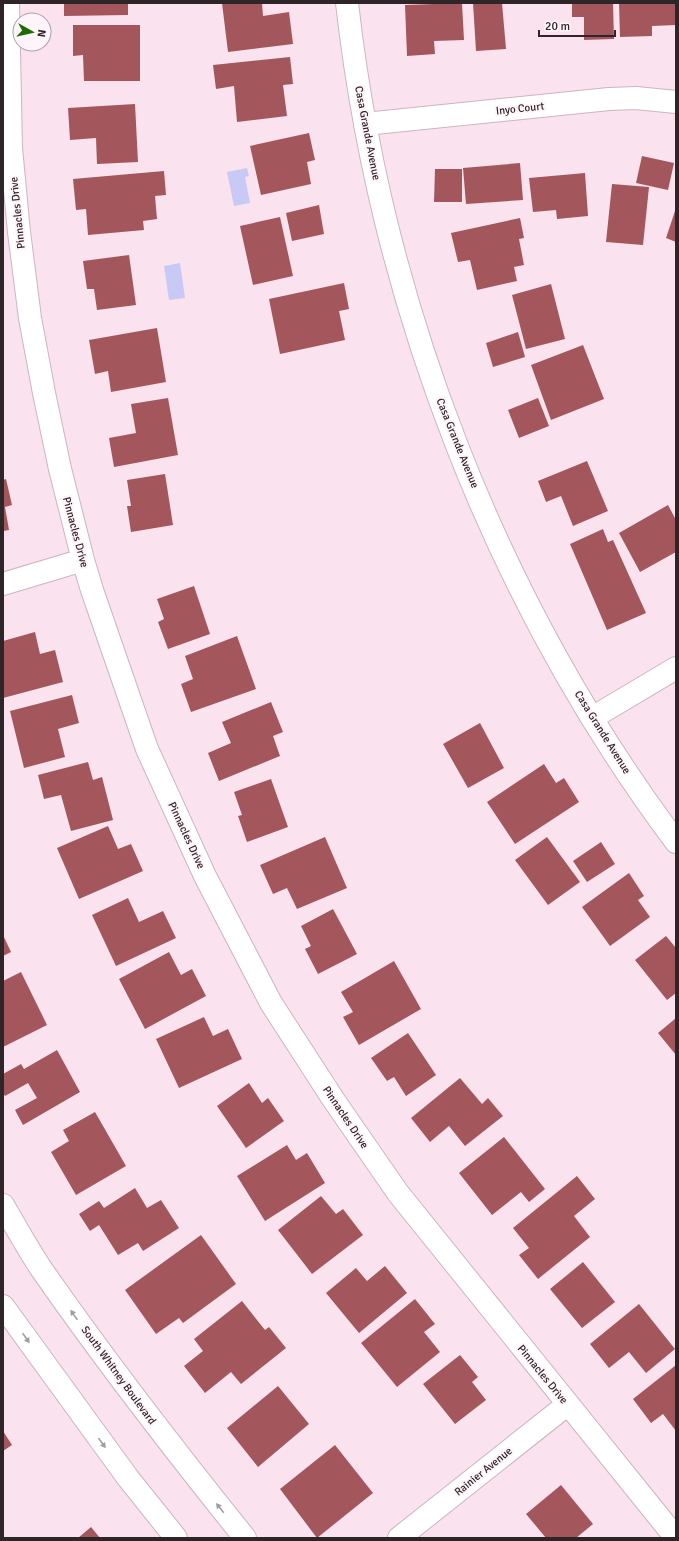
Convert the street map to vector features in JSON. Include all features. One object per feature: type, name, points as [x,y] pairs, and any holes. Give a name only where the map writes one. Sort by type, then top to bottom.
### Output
[{"type":"street","name":"Pinnacles Drive","points":[[8,3],[11,148],[19,232],[30,318],[60,469],[83,560],[147,749],[206,876],[271,1003],[333,1099],[398,1193],[676,1538]]},
{"type":"street","name":"Casa Grande Avenue","points":[[346,3],[365,124],[382,206],[402,285],[427,365],[457,444],[495,535],[544,634],[592,718],[644,799],[676,842]]},
{"type":"street","name":"Inyo Court","points":[[365,124],[609,99],[636,98],[676,102]]},
{"type":"street","points":[[3,584],[83,560]]},
{"type":"street","points":[[592,718],[676,668]]},
{"type":"street","name":"South Whitney Boulevard","points":[[3,1205],[42,1268],[103,1356],[169,1444],[245,1538]]},
{"type":"street","points":[[3,1306],[123,1472],[176,1538]]},
{"type":"street","name":"Rainier Avenue","points":[[399,1538],[568,1404]]},
{"type":"water","points":[[247,168],[249,176],[245,177],[250,203],[234,206],[227,172]]},
{"type":"water","points":[[180,263],[185,298],[169,300],[164,266]]},
{"type":"building","points":[[64,3],[128,3],[128,15],[64,16]]},
{"type":"building","points":[[222,3],[262,3],[263,16],[289,12],[293,44],[228,52]]},
{"type":"building","points":[[462,3],[464,40],[434,41],[435,54],[407,56],[405,5]]},
{"type":"building","points":[[473,3],[502,3],[506,49],[476,51]]},
{"type":"building","points":[[572,3],[613,3],[614,39],[584,40],[584,17],[572,17]]},
{"type":"building","points":[[619,3],[676,3],[676,25],[652,26],[652,36],[620,37]]},
{"type":"building","points":[[73,25],[140,25],[140,81],[84,81],[83,55],[73,56]]},
{"type":"building","points":[[290,57],[293,84],[283,85],[287,116],[237,122],[234,86],[216,89],[213,65]]},
{"type":"building","points":[[135,104],[138,162],[97,164],[96,138],[70,140],[68,108]]},
{"type":"building","points":[[309,133],[315,160],[307,162],[311,184],[261,195],[250,146]]},
{"type":"building","points":[[642,156],[674,163],[668,190],[636,183]]},
{"type":"building","points":[[520,163],[523,200],[466,204],[463,168]]},
{"type":"building","points":[[435,169],[462,169],[462,202],[434,202]]},
{"type":"building","points":[[164,171],[166,195],[155,196],[157,219],[143,221],[144,230],[88,235],[86,209],[76,210],[73,179]]},
{"type":"building","points":[[585,173],[588,216],[557,219],[556,210],[533,212],[529,178]]},
{"type":"building","points":[[612,184],[649,187],[643,245],[606,242]]},
{"type":"building","points":[[319,205],[324,234],[292,241],[286,213]]},
{"type":"building","points":[[676,208],[676,242],[666,238]]},
{"type":"building","points":[[280,217],[293,276],[253,285],[240,226]]},
{"type":"building","points":[[520,218],[524,238],[519,239],[524,265],[514,267],[517,281],[477,290],[470,260],[458,262],[451,233]]},
{"type":"building","points":[[129,255],[136,305],[97,310],[94,289],[87,289],[83,261]]},
{"type":"building","points":[[344,283],[349,309],[339,311],[345,340],[280,354],[269,299]]},
{"type":"building","points":[[551,284],[565,339],[526,349],[512,295]]},
{"type":"building","points":[[157,328],[166,382],[111,392],[108,371],[95,374],[89,340]]},
{"type":"building","points":[[518,332],[525,357],[493,367],[486,343]]},
{"type":"building","points":[[583,345],[604,399],[551,420],[531,365]]},
{"type":"building","points":[[168,398],[178,455],[114,467],[109,438],[136,433],[131,404]]},
{"type":"building","points":[[538,398],[549,426],[519,438],[508,410]]},
{"type":"building","points":[[587,461],[608,511],[573,526],[561,496],[546,502],[538,481]]},
{"type":"building","points":[[165,474],[173,525],[131,532],[127,506],[131,506],[127,480]]},
{"type":"building","points":[[6,479],[12,505],[5,507],[9,530],[3,531],[3,480]]},
{"type":"building","points":[[668,505],[676,520],[676,552],[640,572],[619,533]]},
{"type":"building","points":[[603,529],[608,542],[613,540],[646,613],[607,630],[570,544]]},
{"type":"building","points":[[194,586],[210,634],[168,649],[158,622],[164,619],[157,599]]},
{"type":"building","points":[[35,632],[40,654],[55,650],[63,682],[3,698],[3,641]]},
{"type":"building","points":[[237,636],[256,689],[191,712],[181,684],[193,679],[185,656]]},
{"type":"building","points":[[72,695],[79,723],[58,729],[65,757],[24,768],[10,711]]},
{"type":"building","points":[[271,702],[283,732],[273,736],[280,756],[219,781],[208,753],[231,743],[222,722]]},
{"type":"building","points":[[480,723],[504,768],[468,788],[443,744]]},
{"type":"building","points":[[88,762],[93,780],[102,777],[113,820],[71,831],[61,795],[44,799],[38,775]]},
{"type":"building","points":[[544,764],[556,783],[564,778],[579,802],[515,844],[487,802]]},
{"type":"building","points":[[271,779],[288,827],[247,842],[238,816],[242,815],[234,792]]},
{"type":"building","points":[[108,826],[118,849],[131,844],[143,871],[79,899],[57,848]]},
{"type":"building","points":[[325,837],[347,888],[297,909],[287,888],[273,894],[260,865]]},
{"type":"building","points":[[547,837],[580,882],[548,905],[515,860]]},
{"type":"building","points":[[601,842],[615,864],[587,882],[573,861]]},
{"type":"building","points":[[629,873],[644,896],[638,900],[650,917],[610,946],[582,907]]},
{"type":"building","points":[[128,898],[139,922],[163,911],[176,938],[116,966],[92,915]]},
{"type":"building","points":[[333,909],[357,954],[318,974],[305,949],[311,946],[301,926]]},
{"type":"building","points":[[3,935],[11,952],[3,956]]},
{"type":"building","points":[[666,936],[676,948],[676,993],[667,1000],[635,960]]},
{"type":"building","points":[[169,952],[181,975],[192,969],[206,996],[145,1029],[119,979]]},
{"type":"building","points":[[394,961],[421,1009],[359,1045],[343,1017],[353,1012],[341,992]]},
{"type":"building","points":[[21,972],[47,1025],[3,1047],[3,981]]},
{"type":"building","points":[[204,1017],[213,1036],[228,1029],[242,1059],[179,1088],[156,1039]]},
{"type":"building","points":[[676,1018],[676,1055],[658,1033]]},
{"type":"building","points":[[408,1033],[436,1075],[406,1096],[394,1077],[387,1081],[371,1058]]},
{"type":"building","points":[[57,1050],[80,1092],[23,1125],[15,1110],[37,1098],[28,1083],[5,1096],[3,1093],[3,1074],[21,1064],[24,1069]]},
{"type":"building","points":[[460,1078],[482,1104],[488,1098],[503,1116],[465,1146],[449,1126],[430,1142],[411,1118]]},
{"type":"building","points":[[249,1083],[262,1103],[268,1098],[284,1121],[246,1148],[217,1106]]},
{"type":"building","points":[[95,1112],[126,1166],[76,1195],[51,1152],[69,1141],[63,1130]]},
{"type":"building","points":[[504,1137],[545,1189],[529,1202],[521,1192],[492,1215],[459,1173]]},
{"type":"building","points":[[287,1145],[296,1160],[307,1153],[325,1183],[265,1221],[237,1176]]},
{"type":"building","points":[[577,1176],[595,1199],[574,1216],[590,1237],[538,1279],[519,1255],[529,1248],[513,1228]]},
{"type":"building","points":[[135,1188],[147,1208],[161,1200],[179,1228],[143,1251],[138,1243],[118,1255],[99,1225],[90,1231],[79,1214],[99,1201],[104,1208]]},
{"type":"building","points":[[321,1196],[336,1214],[343,1209],[363,1235],[312,1274],[278,1230]]},
{"type":"building","points":[[201,1235],[236,1284],[183,1323],[179,1318],[156,1334],[125,1290]]},
{"type":"building","points":[[583,1262],[615,1302],[582,1328],[550,1289]]},
{"type":"building","points":[[385,1266],[407,1293],[359,1333],[326,1293],[356,1268],[367,1281]]},
{"type":"building","points":[[415,1299],[435,1324],[424,1332],[440,1352],[397,1387],[361,1343]]},
{"type":"building","points":[[242,1301],[265,1330],[269,1327],[286,1348],[241,1384],[231,1372],[205,1393],[184,1366],[203,1351],[194,1339]]},
{"type":"building","points":[[639,1304],[675,1349],[646,1373],[629,1352],[609,1368],[590,1344]]},
{"type":"building","points":[[460,1355],[478,1377],[472,1382],[486,1400],[455,1424],[423,1384]]},
{"type":"building","points":[[676,1365],[676,1431],[663,1414],[651,1423],[633,1399]]},
{"type":"building","points":[[278,1386],[309,1424],[258,1467],[227,1428]]},
{"type":"building","points":[[3,1431],[12,1445],[3,1451]]},
{"type":"building","points":[[335,1445],[373,1493],[317,1538],[280,1489]]},
{"type":"building","points":[[561,1485],[593,1524],[576,1538],[546,1538],[526,1514]]},
{"type":"building","points":[[91,1527],[100,1538],[78,1538]]}]
